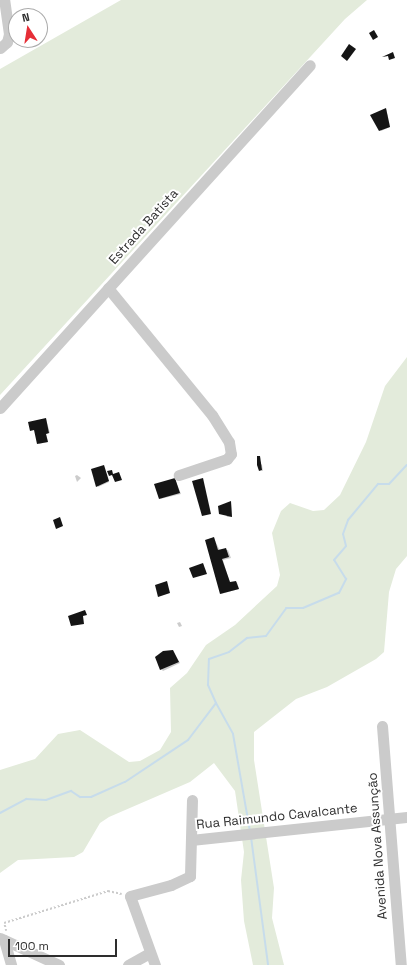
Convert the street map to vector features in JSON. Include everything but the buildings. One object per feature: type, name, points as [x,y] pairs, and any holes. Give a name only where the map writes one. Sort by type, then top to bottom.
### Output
[{"type":"street","points":[[0,48],[7,42],[9,34],[4,0]]},
{"type":"street","name":"Estrada Batista","points":[[0,408],[310,65]]},
{"type":"street","points":[[108,288],[212,415],[229,442],[231,454],[227,459],[179,475]]},
{"type":"street","name":"Avenida Nova Assunção","points":[[382,726],[403,947],[401,965]]},
{"type":"street","points":[[155,965],[130,896],[189,878],[192,800]]},
{"type":"street","name":"Rua Raimundo Cavalcante","points":[[191,840],[407,817]]},
{"type":"street","points":[[4,940],[11,965]]},
{"type":"street","points":[[4,940],[59,965]]},
{"type":"street","points":[[128,965],[150,952]]},
{"type":"path","points":[[4,940],[4,923],[108,891],[130,896]]},
{"type":"green space","points":[[121,0],[367,0],[345,19],[0,395],[0,69],[37,48],[48,48],[48,42]]},
{"type":"green space","points":[[407,357],[407,556],[396,569],[389,592],[384,652],[376,659],[327,687],[296,699],[254,732],[254,760],[274,888],[272,918],[284,965],[253,965],[244,921],[241,880],[244,852],[235,791],[214,763],[190,782],[109,817],[100,823],[83,852],[74,857],[18,860],[0,873],[0,770],[35,759],[58,734],[80,730],[129,762],[140,761],[160,750],[171,732],[170,688],[187,673],[206,645],[235,625],[277,586],[280,575],[272,533],[281,511],[290,503],[313,511],[324,510],[340,495],[366,442],[385,386]]},
{"type":"waterway","points":[[0,813],[26,799],[46,800],[71,791],[80,797],[91,797],[125,782],[188,740],[216,703],[208,685],[209,659],[229,652],[247,638],[266,636],[286,608],[303,608],[339,593],[346,579],[334,560],[346,546],[343,534],[348,520],[378,484],[389,484],[407,465]]},
{"type":"waterway","points":[[216,703],[233,734],[250,831]]},
{"type":"waterway","points":[[251,837],[268,965]]}]
